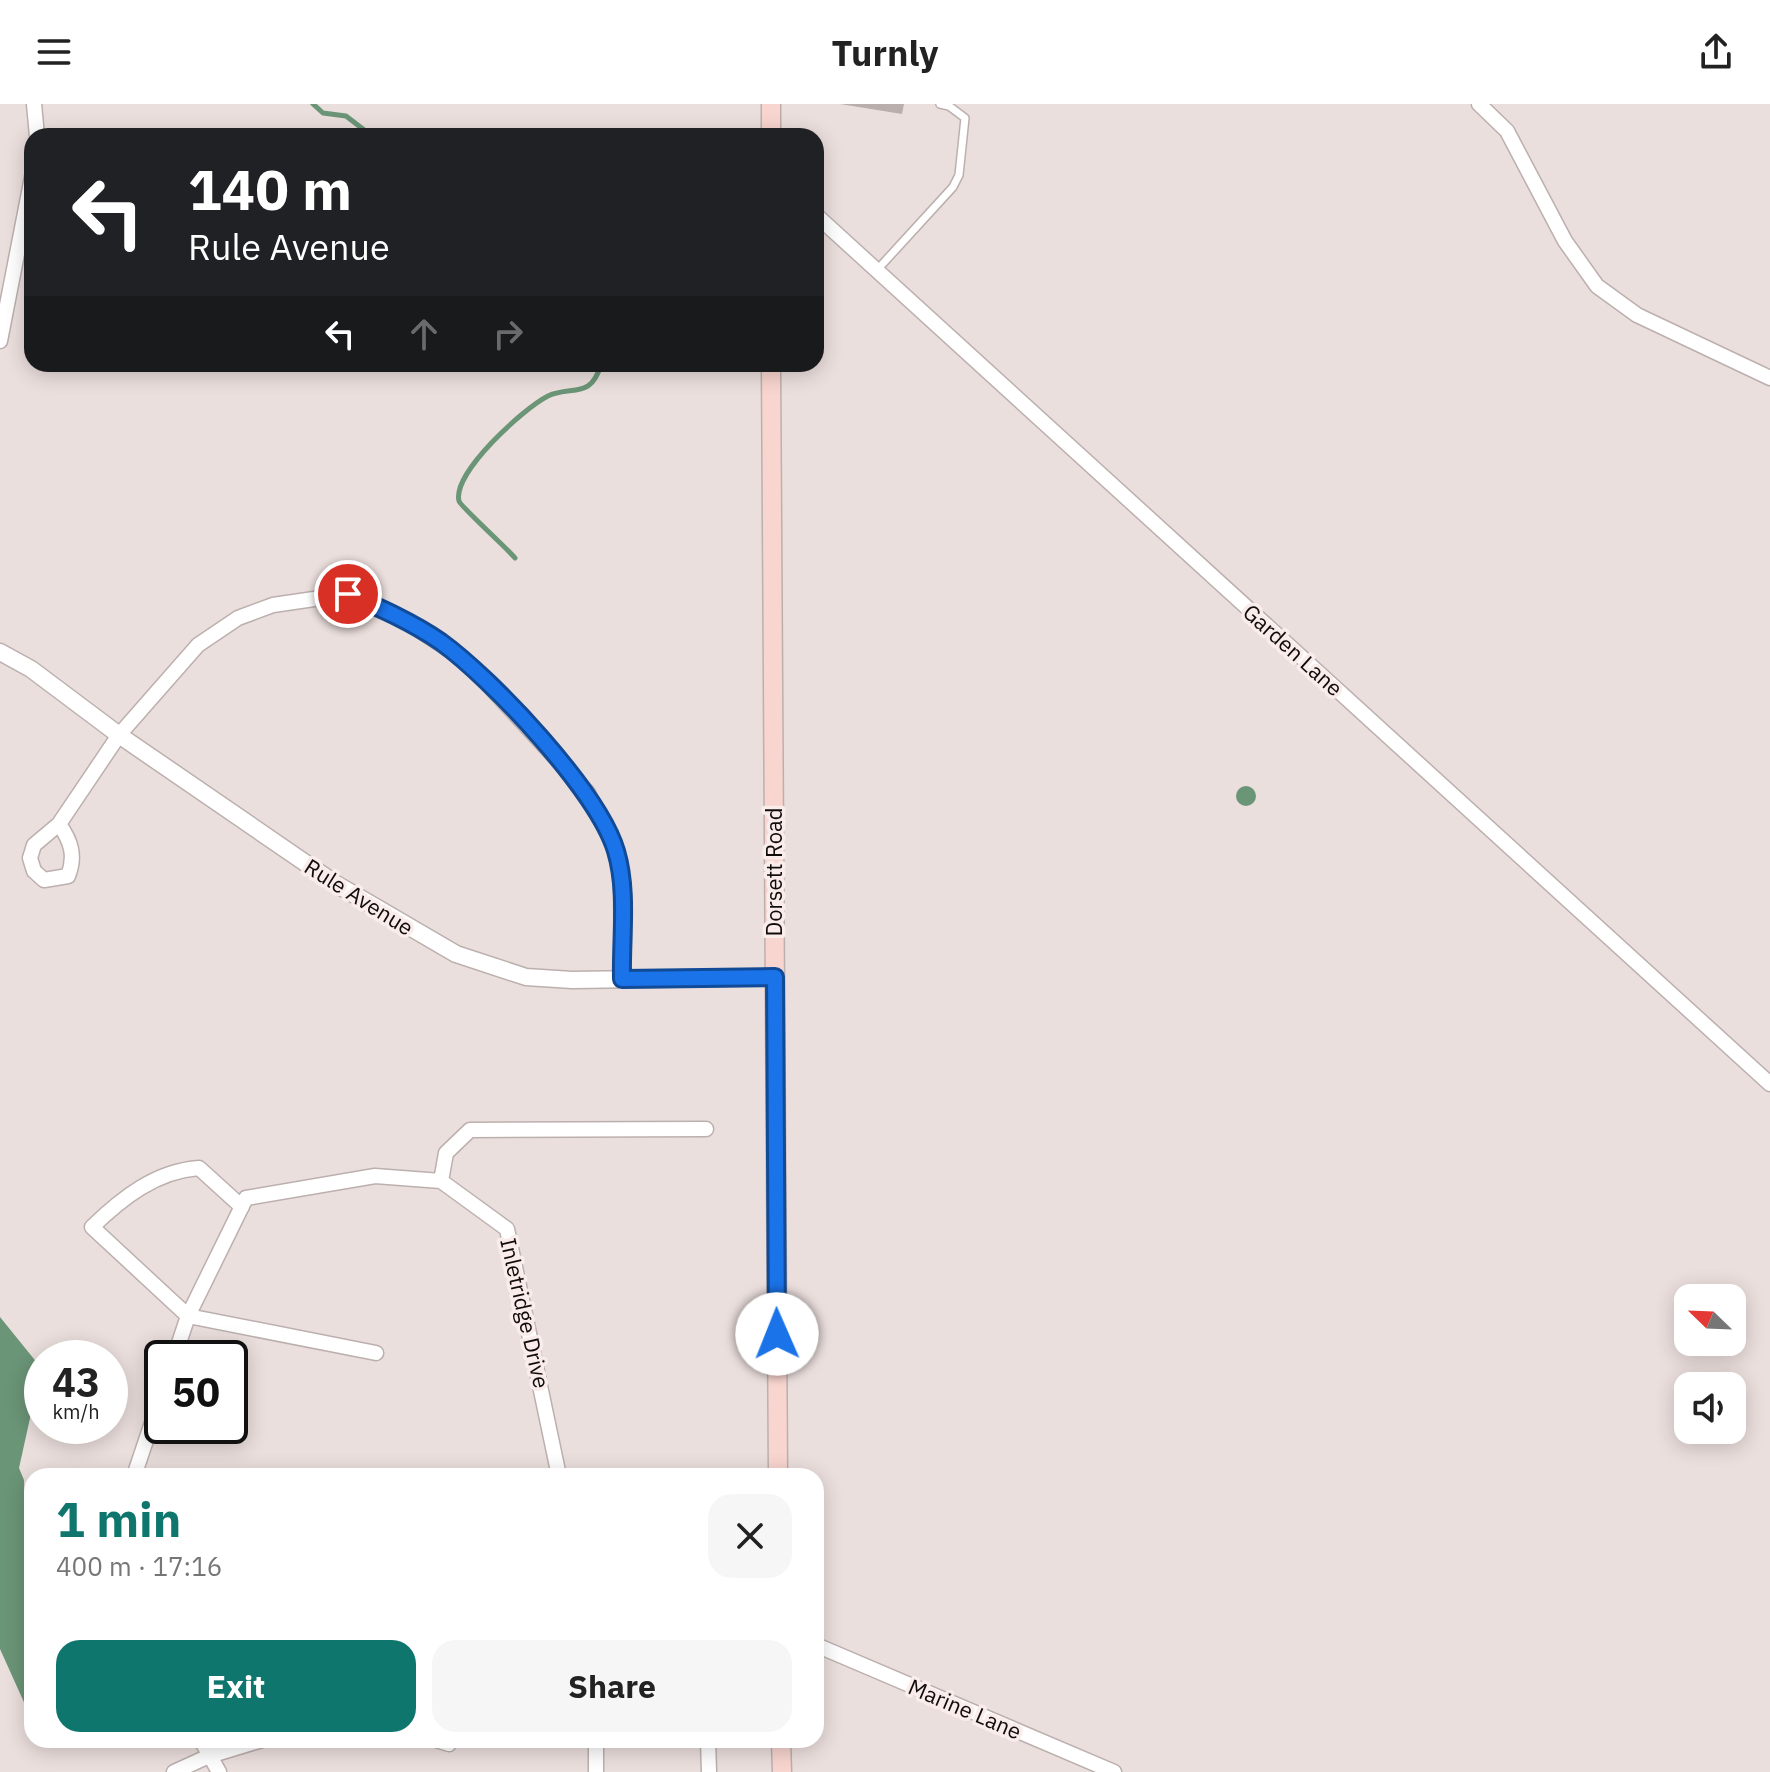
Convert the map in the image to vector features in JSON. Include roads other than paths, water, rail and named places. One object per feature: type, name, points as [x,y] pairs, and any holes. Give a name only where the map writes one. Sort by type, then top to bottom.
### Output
[{"type":"main road","points":[[771,104],[771,128]]},
{"type":"main road","name":"Dorsett Road","points":[[771,372],[778,1468]]},
{"type":"main road","points":[[781,1748],[782,1772]]},
{"type":"street","points":[[34,104],[36,128]]},
{"type":"street","points":[[1479,104],[1507,131],[1565,241],[1597,286],[1637,315],[1770,378]]},
{"type":"street","points":[[0,341],[24,218]]},
{"type":"street","name":"Garden Lane","points":[[824,222],[1770,1084]]},
{"type":"street","points":[[59,824],[119,735],[198,645],[238,618],[273,605],[348,594],[395,614],[467,662],[588,793],[615,848],[621,874],[622,979]]},
{"type":"street","name":"Rule Avenue","points":[[0,652],[31,669],[119,735],[336,884],[456,954],[526,977],[775,977]]},
{"type":"street","points":[[376,1353],[188,1316],[92,1227],[123,1197],[177,1169],[199,1168],[244,1203],[375,1176],[441,1181],[446,1153],[470,1130],[706,1129]]},
{"type":"street","name":"Inletridge Drive","points":[[441,1181],[507,1229],[557,1468]]},
{"type":"street","points":[[180,1340],[188,1316],[244,1203]]},
{"type":"street","points":[[137,1468],[145,1444]]},
{"type":"street","name":"Marine Lane","points":[[824,1648],[1114,1772]]},
{"type":"street","points":[[205,1748],[219,1772]]},
{"type":"street","points":[[174,1772],[236,1748]]},
{"type":"street","points":[[596,1748],[596,1772]]},
{"type":"street","points":[[708,1748],[709,1772]]},
{"type":"lane","points":[[877,270],[946,196],[959,175],[965,118],[949,106],[940,104]]},
{"type":"waterway","points":[[313,104],[323,113],[346,116],[362,128]]},
{"type":"waterway","points":[[515,558],[461,504],[460,489],[478,459],[507,427],[548,396],[586,387],[598,372]]}]
